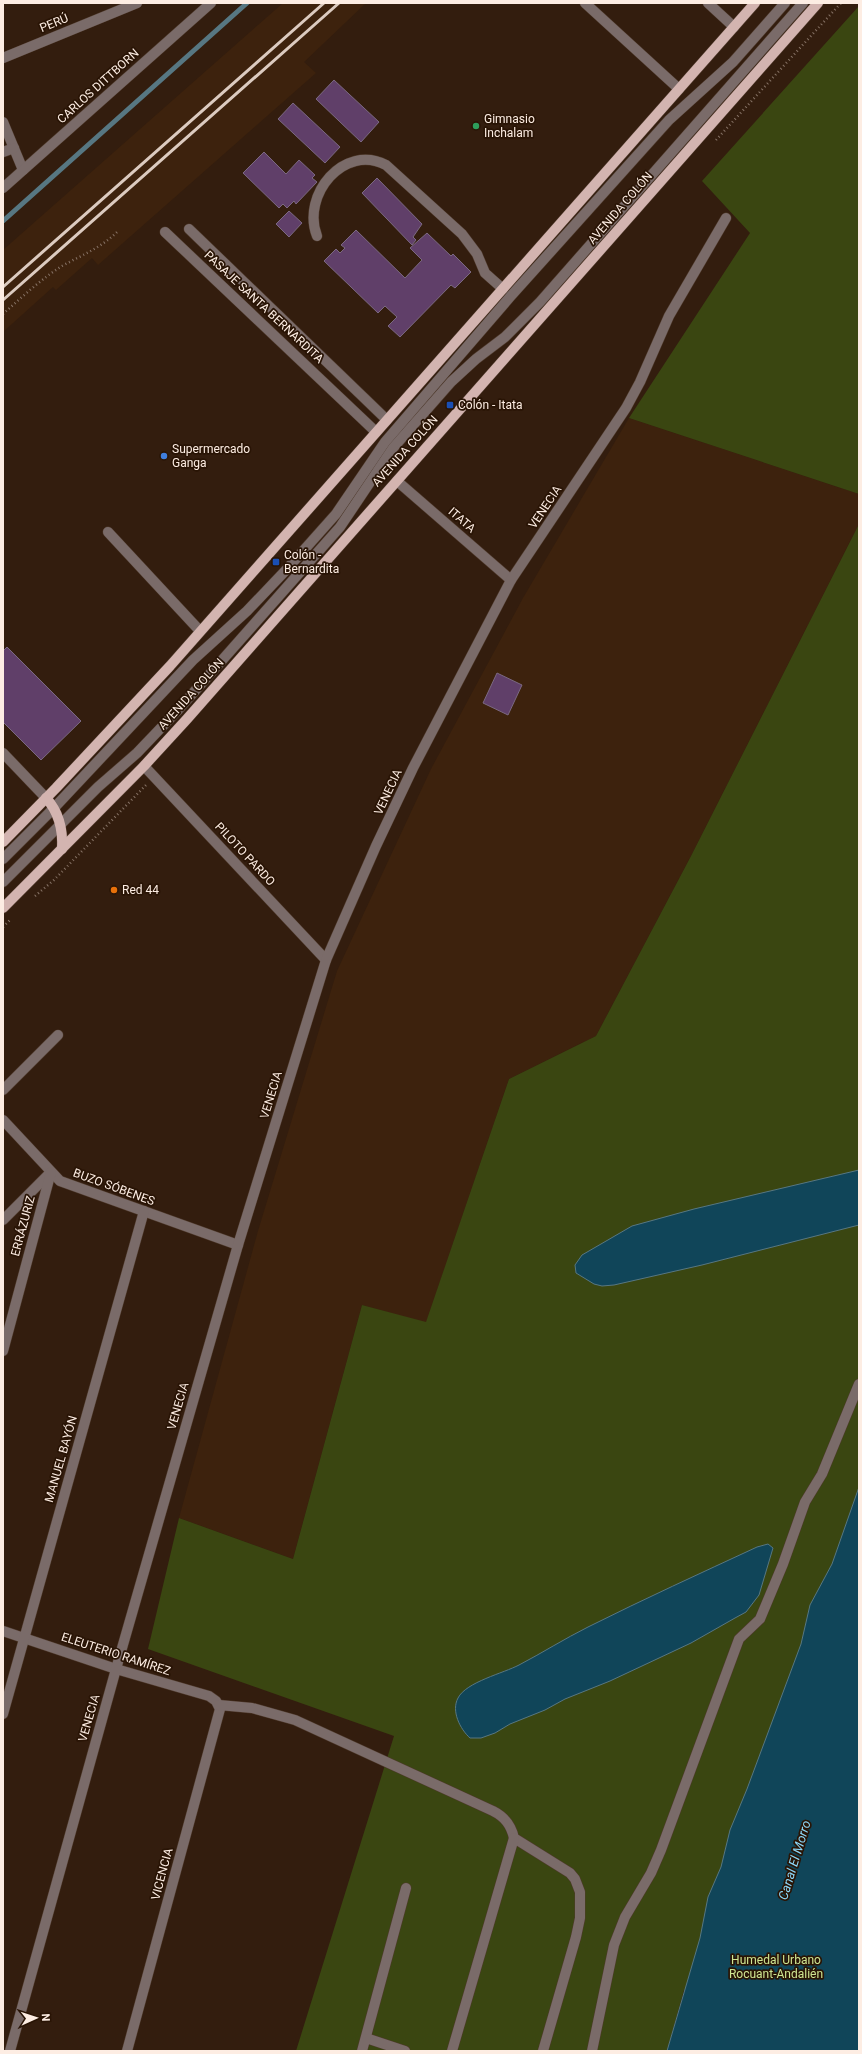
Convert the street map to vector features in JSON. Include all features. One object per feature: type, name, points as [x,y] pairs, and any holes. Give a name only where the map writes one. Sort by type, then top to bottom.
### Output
[{"type":"main road","points":[[3,842],[46,798],[200,631],[755,3]]},
{"type":"main road","name":"AVENIDA COLÓN","points":[[3,908],[144,766],[818,3]]},
{"type":"main road","points":[[46,798],[54,808],[60,825],[62,849]]},
{"type":"street","name":"PERÚ","points":[[3,58],[137,3]]},
{"type":"street","name":"CARLOS DITTBORN","points":[[3,188],[211,3]]},
{"type":"street","points":[[585,3],[679,89]]},
{"type":"street","points":[[708,3],[734,27]]},
{"type":"street","points":[[3,859],[54,808],[193,660],[247,611],[287,569],[336,514],[385,442],[505,303],[669,120],[733,62],[785,3]]},
{"type":"street","points":[[3,882],[112,774],[137,753],[178,710],[340,528],[393,448],[451,382],[476,359],[505,337],[540,302],[802,3]]},
{"type":"street","points":[[3,122],[23,170]]},
{"type":"street","points":[[3,152],[14,148]]},
{"type":"street","points":[[317,236],[314,227],[313,210],[318,195],[324,184],[340,168],[350,163],[364,159],[379,162],[386,166],[462,234],[477,254],[485,273],[503,289]]},
{"type":"street","name":"VENECIA","points":[[10,2051],[116,1669],[238,1245],[326,960],[413,768],[511,580],[626,408],[640,382],[669,316],[726,218]]},
{"type":"street","points":[[189,229],[387,420]]},
{"type":"street","name":"PASAJE SANTA BERNARDITA","points":[[165,232],[376,432]]},
{"type":"street","name":"ITATA","points":[[397,481],[511,580]]},
{"type":"street","points":[[108,532],[200,631]]},
{"type":"street","points":[[3,753],[46,798]]},
{"type":"street","name":"PILOTO PARDO","points":[[144,766],[326,960]]},
{"type":"street","points":[[3,1090],[58,1035]]},
{"type":"street","name":"BUZO SÓBENES","points":[[3,1120],[51,1172],[67,1184],[238,1245]]},
{"type":"street","name":"ERRÁZURIZ","points":[[3,1220],[51,1172]]},
{"type":"street","name":"ERRÁZURIZ","points":[[3,1351],[51,1172]]},
{"type":"street","name":"MANUEL BAYÓN","points":[[3,1714],[144,1211]]},
{"type":"street","points":[[592,2051],[614,1945],[619,1929],[661,1850],[739,1639],[760,1619],[783,1564],[805,1502],[822,1474],[859,1384]]},
{"type":"street","name":"ELEUTERIO RAMÍREZ","points":[[3,1631],[116,1669],[209,1696],[219,1705]]},
{"type":"street","points":[[219,1705],[252,1708],[295,1720],[499,1813],[509,1823],[514,1838],[452,2051]]},
{"type":"street","name":"VICENCIA","points":[[127,2051],[220,1714],[219,1705]]},
{"type":"street","points":[[514,1838],[570,1873],[575,1879],[580,1892],[580,1918],[576,1937],[543,2051]]},
{"type":"street","points":[[362,2051],[406,1888]]},
{"type":"street","points":[[366,2038],[405,2051]]},
{"type":"path","points":[[726,132],[841,3]]},
{"type":"path","points":[[3,314],[43,280],[63,266],[111,239],[119,230]]},
{"type":"shaded area","points":[[283,3],[366,3],[304,62],[316,73],[98,265],[92,258],[56,290],[53,287],[3,332],[3,250]]},
{"type":"shaded area","points":[[629,418],[859,494],[859,524],[691,856],[596,1036],[509,1079],[426,1323],[362,1305],[293,1559],[179,1518],[258,1231],[337,971],[431,769],[523,598]]},
{"type":"green space","points":[[859,6],[859,494],[629,418],[750,233],[702,181]]},
{"type":"green space","points":[[859,524],[859,2051],[684,1990],[667,2051],[296,2051],[394,1736],[148,1649],[179,1518],[293,1559],[362,1305],[426,1322],[509,1079],[596,1036],[691,856]]},
{"type":"water","points":[[859,1170],[859,1225],[702,1265],[614,1285],[602,1286],[594,1284],[576,1273],[575,1265],[582,1255],[632,1226],[694,1209]]},
{"type":"water","name":"Humedal Urbano Rocuant-Andalién","points":[[859,1487],[859,2051],[667,2051],[700,1938],[708,1897],[721,1867],[730,1830],[747,1789],[801,1644],[810,1605],[832,1564]]},
{"type":"water","points":[[768,1544],[773,1548],[759,1595],[746,1612],[691,1643],[610,1681],[565,1699],[545,1710],[510,1724],[495,1733],[481,1738],[470,1738],[460,1725],[456,1714],[456,1703],[462,1692],[469,1687],[486,1678],[519,1665],[630,1606],[757,1547]]},
{"type":"building","points":[[334,80],[379,122],[361,142],[316,99]]},
{"type":"building","points":[[293,103],[340,147],[325,163],[278,119]]},
{"type":"building","points":[[264,152],[286,174],[299,160],[315,175],[312,178],[317,182],[296,204],[294,201],[287,208],[283,204],[279,208],[243,173]]},
{"type":"building","points":[[377,178],[422,224],[413,237],[416,240],[412,245],[362,193]]},
{"type":"building","points":[[289,211],[302,223],[289,237],[276,224]]},
{"type":"building","points":[[356,230],[405,278],[422,260],[410,248],[427,233],[451,256],[453,254],[471,272],[455,288],[451,285],[400,337],[388,326],[397,317],[385,306],[378,313],[324,261],[336,249],[340,253],[345,248],[341,245]]},
{"type":"building","points":[[7,647],[81,721],[41,760],[3,722],[3,651]]},
{"type":"building","points":[[497,673],[522,685],[508,715],[483,703]]},
{"type":"waterway","points":[[3,221],[247,3]]},
{"type":"railway","points":[[3,287],[324,3]]},
{"type":"railway","points":[[3,300],[339,3]]},
{"type":"place","name":"Gimnasio Inchalam","points":[[476,126]]},
{"type":"place","name":"Colón - Itata","points":[[450,405]]},
{"type":"place","name":"Supermercado Ganga","points":[[164,456]]},
{"type":"place","name":"Colón - Bernardita","points":[[276,562]]},
{"type":"place","name":"Red 44","points":[[114,890]]},
{"type":"water label","name":"Canal El Morro","points":[[794,1860]]}]
